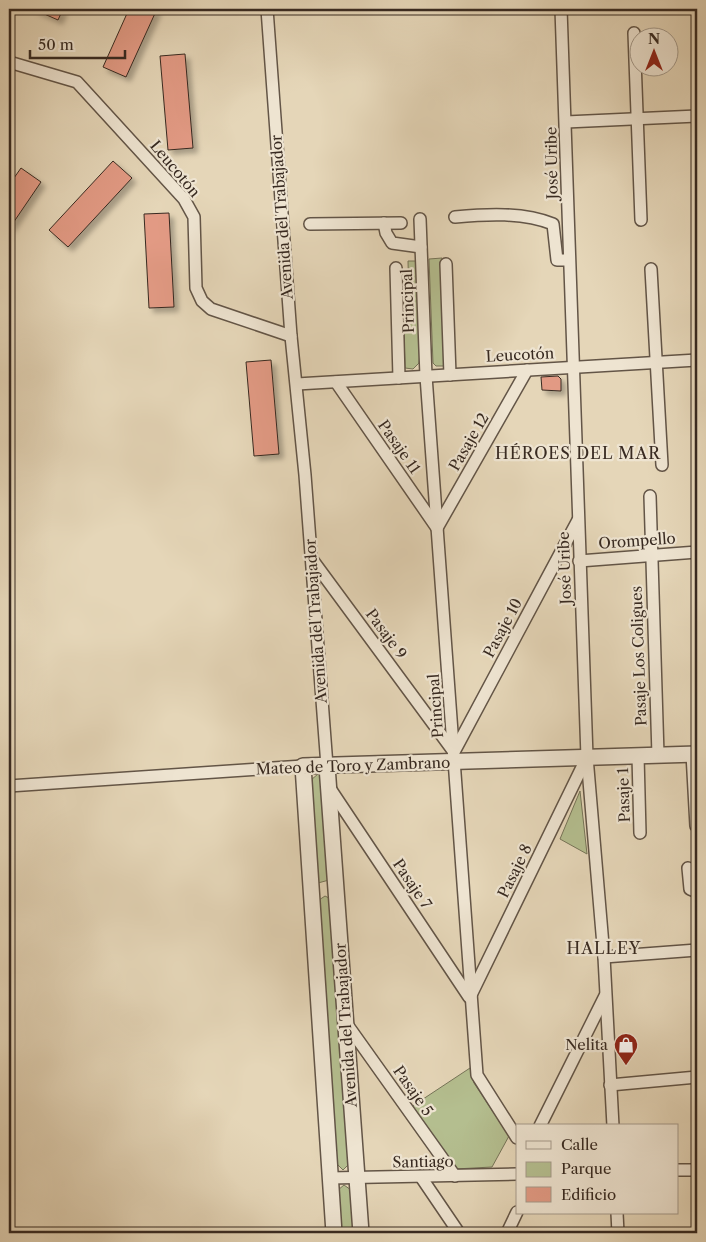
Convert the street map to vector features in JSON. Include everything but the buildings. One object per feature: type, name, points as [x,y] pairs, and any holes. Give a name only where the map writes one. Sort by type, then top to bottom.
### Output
[{"type":"street","name":"Avenida del Trabajador","points":[[268,9],[291,336],[329,786],[335,891],[361,1233]]},
{"type":"street","name":"José Uribe","points":[[561,9],[587,757],[604,957],[613,1124]]},
{"type":"street","name":"Leucotón","points":[[9,62],[77,82],[184,199],[194,217],[196,288],[202,301],[211,309],[291,336]]},
{"type":"street","points":[[636,78],[640,220]]},
{"type":"street","points":[[566,122],[697,116]]},
{"type":"street","points":[[455,217],[485,214],[544,221],[554,224],[557,260],[569,260]]},
{"type":"street","name":"Principal","points":[[420,219],[426,376],[477,1075],[516,1136]]},
{"type":"street","points":[[384,223],[386,233],[392,243],[421,247]]},
{"type":"street","points":[[310,224],[402,223]]},
{"type":"street","points":[[446,264],[450,375]]},
{"type":"street","name":"Principal","points":[[396,268],[399,378]]},
{"type":"street","points":[[651,269],[662,466]]},
{"type":"street","name":"Leucotón","points":[[296,384],[697,360]]},
{"type":"street","name":"Pasaje 12","points":[[437,528],[527,370]]},
{"type":"street","name":"Pasaje 11","points":[[336,382],[437,528]]},
{"type":"street","name":"Pasaje Los Coligues","points":[[650,496],[658,755]]},
{"type":"street","name":"Pasaje 10","points":[[454,757],[578,518]]},
{"type":"street","name":"Orompello","points":[[579,561],[697,552]]},
{"type":"street","name":"Pasaje 9","points":[[311,558],[454,757]]},
{"type":"street","points":[[695,754],[696,826]]},
{"type":"street","name":"Mateo de Toro y Zambrano","points":[[9,786],[454,757],[587,757],[695,754]]},
{"type":"street","name":"Pasaje 1","points":[[638,756],[640,833]]},
{"type":"street","name":"Pasaje 8","points":[[470,998],[587,757]]},
{"type":"street","name":"Avenida del Trabajador","points":[[303,766],[334,1233]]},
{"type":"street","name":"Pasaje 7","points":[[329,786],[470,998]]},
{"type":"street","points":[[688,868],[690,889],[697,892]]},
{"type":"street","points":[[310,891],[335,891]]},
{"type":"street","points":[[604,957],[697,950]]},
{"type":"street","points":[[541,1124],[606,994]]},
{"type":"street","name":"Pasaje 5","points":[[346,1023],[454,1176]]},
{"type":"street","points":[[610,1085],[697,1077]]},
{"type":"street","points":[[678,1170],[697,1170]]},
{"type":"street","name":"Santiago","points":[[330,1178],[516,1174]]},
{"type":"street","points":[[421,1177],[459,1233]]},
{"type":"street","points":[[506,1233],[516,1214]]},
{"type":"street","points":[[617,1214],[618,1233]]},
{"type":"green space","points":[[442,258],[446,361],[444,366],[436,366],[433,363],[429,259]]},
{"type":"green space","points":[[408,261],[416,261],[420,352],[419,363],[413,369],[405,368],[403,303],[409,303]]},
{"type":"green space","points":[[318,774],[322,777],[329,880],[318,883],[311,780]]},
{"type":"green space","points":[[580,791],[587,854],[560,839]]},
{"type":"green space","points":[[325,896],[331,899],[349,1164],[343,1170],[336,1163],[319,900]]},
{"type":"green space","points":[[470,1068],[474,1083],[509,1136],[492,1167],[455,1169],[411,1107]]},
{"type":"green space","points":[[344,1185],[351,1190],[353,1233],[340,1233],[338,1190]]},
{"type":"place","name":"Nelita","points":[[626,1066]]},
{"type":"district","name":"HÉROES DEL MAR","points":[[578,453]]},
{"type":"district","name":"HALLEY","points":[[604,948]]}]
